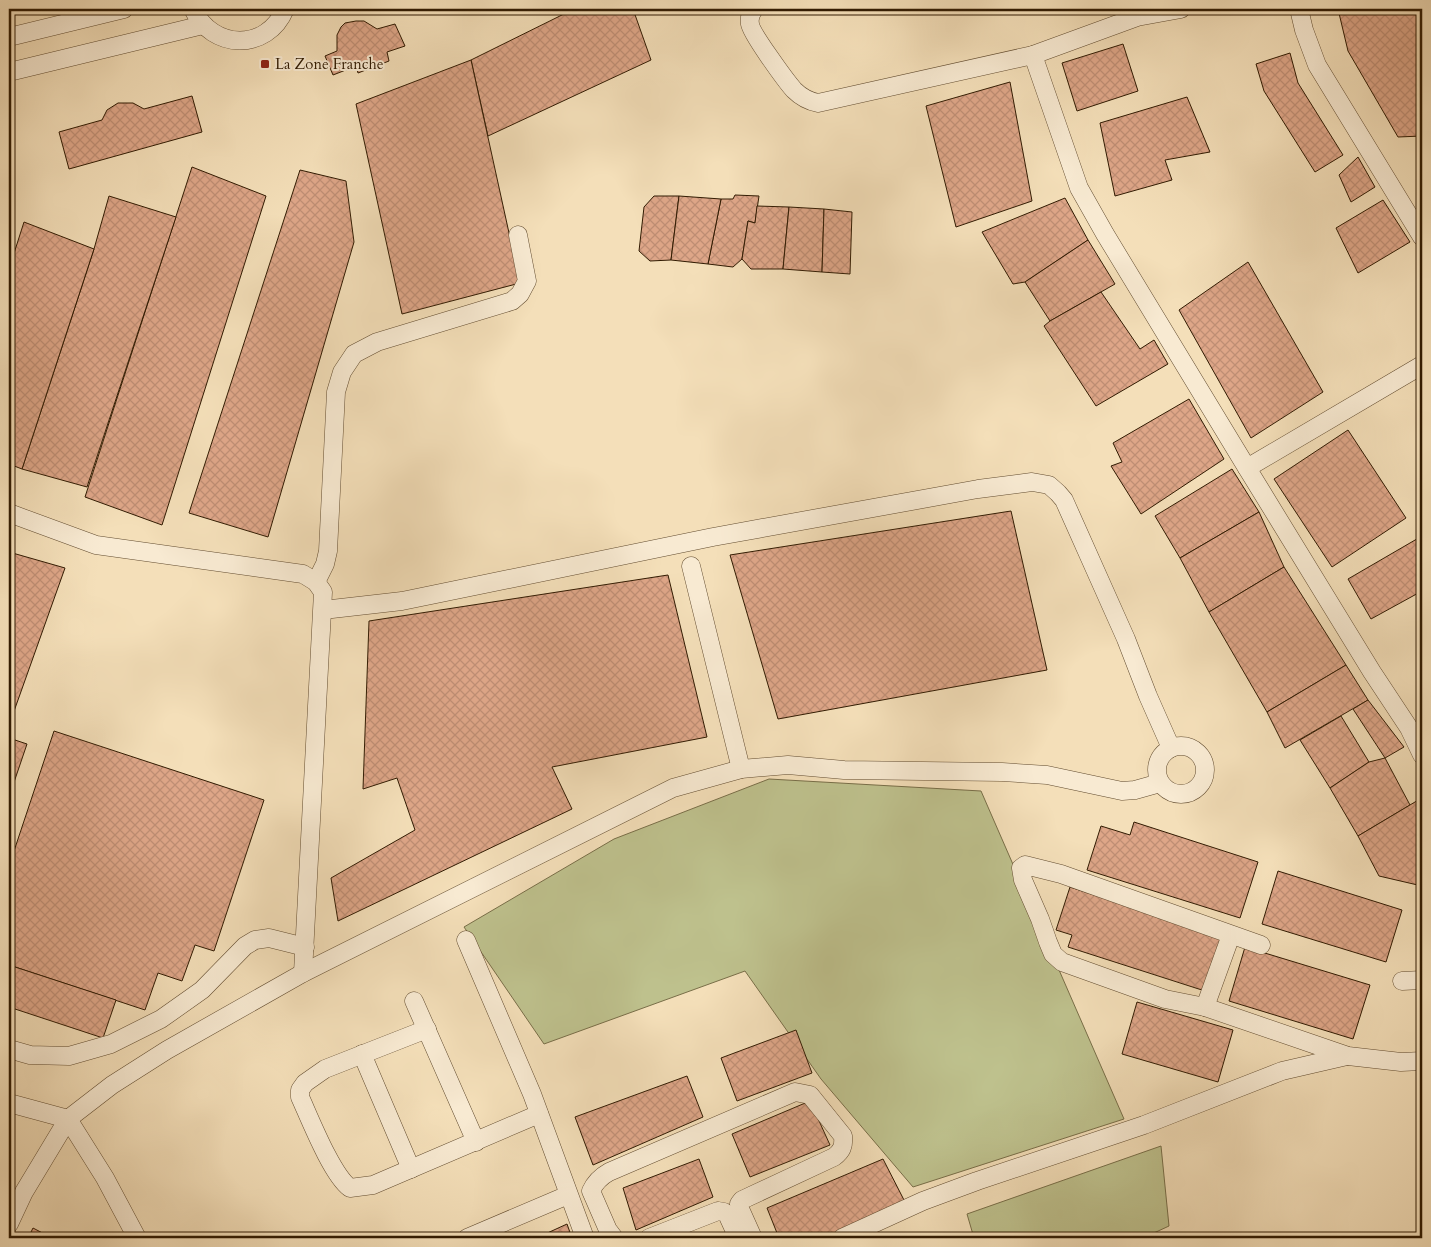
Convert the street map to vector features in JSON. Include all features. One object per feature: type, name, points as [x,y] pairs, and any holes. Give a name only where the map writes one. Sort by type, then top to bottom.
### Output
[{"type":"street","points":[[9,36],[124,9]]},
{"type":"street","points":[[193,9],[198,19],[209,31],[223,38],[239,41],[255,38],[270,30],[282,18],[285,9]]},
{"type":"street","points":[[754,9],[751,14],[750,25],[761,44],[794,90],[806,100],[818,103],[1033,55],[1136,13],[1181,9]]},
{"type":"street","points":[[1298,9],[1317,65],[1422,237]]},
{"type":"street","points":[[9,72],[204,25]]},
{"type":"street","points":[[1033,55],[1079,188],[1247,468],[1372,672],[1409,728],[1422,755]]},
{"type":"street","points":[[316,582],[328,551],[336,392],[342,372],[354,354],[377,342],[512,301],[520,294],[527,281],[518,235]]},
{"type":"street","points":[[1247,468],[1422,365]]},
{"type":"street","points":[[323,610],[402,601],[713,537],[978,489],[1032,482],[1048,485],[1064,500],[1126,639],[1171,748]]},
{"type":"street","points":[[9,514],[96,545],[303,574],[316,582],[323,592],[303,973]]},
{"type":"street","points":[[691,566],[741,769]]},
{"type":"street","points":[[1185,746],[1197,752],[1204,764],[1204,778],[1196,789],[1184,795],[1170,792],[1160,783],[1157,777],[1157,763],[1165,751],[1171,748],[1185,746]]},
{"type":"street","points":[[9,1224],[24,1192],[68,1119],[112,1085],[167,1050],[303,973],[673,788],[741,769],[788,765],[844,770],[1002,772],[1047,775],[1122,791],[1135,790],[1160,783]]},
{"type":"street","points":[[1261,945],[1061,874],[1025,865],[1021,868],[1023,880],[1053,954],[1062,962],[1165,999],[1205,1008],[1348,1056],[1401,1062],[1422,1061]]},
{"type":"street","points":[[1205,1008],[1231,935]]},
{"type":"street","points":[[9,1049],[30,1055],[70,1056],[111,1044],[161,1019],[202,990],[245,946],[255,940],[269,938],[304,947]]},
{"type":"street","points":[[466,940],[532,1094],[568,1195],[586,1238]]},
{"type":"street","points":[[1402,981],[1422,980]]},
{"type":"street","points":[[414,1001],[476,1142]]},
{"type":"street","points":[[427,1029],[325,1069],[305,1083],[300,1090],[300,1097],[326,1152],[344,1183],[350,1188],[373,1185],[539,1114]]},
{"type":"street","points":[[362,1054],[411,1169]]},
{"type":"street","points":[[842,1238],[923,1201],[976,1181],[1144,1125],[1282,1071],[1348,1056]]},
{"type":"street","points":[[614,1238],[608,1230],[591,1191],[599,1178],[795,1092],[810,1095],[843,1136],[844,1143],[841,1152],[742,1200],[739,1204],[740,1209],[753,1238]]},
{"type":"street","points":[[9,1104],[68,1119],[105,1178],[137,1238]]},
{"type":"street","points":[[467,1238],[568,1195]]},
{"type":"street","points":[[649,1238],[718,1211],[726,1214],[738,1238]]},
{"type":"green space","points":[[769,779],[981,791],[1124,1119],[913,1187],[821,1079],[745,971],[544,1044],[464,927],[614,839]]},
{"type":"green space","points":[[1161,1146],[1169,1226],[1143,1238],[974,1238],[967,1214]]},
{"type":"building","points":[[574,9],[633,9],[651,60],[488,136],[471,60]]},
{"type":"building","points":[[1338,9],[1422,9],[1422,136],[1398,137],[1348,51]]},
{"type":"building","points":[[364,21],[377,29],[395,24],[405,46],[387,52],[389,61],[358,73],[356,66],[333,75],[325,56],[337,51],[337,35],[341,27],[345,23]]},
{"type":"building","points":[[1123,44],[1138,91],[1077,111],[1062,63]]},
{"type":"building","points":[[1290,53],[1298,83],[1343,155],[1315,172],[1264,91],[1256,64]]},
{"type":"building","points":[[471,60],[520,283],[402,314],[356,104]]},
{"type":"building","points":[[1010,82],[1032,201],[956,227],[926,106]]},
{"type":"building","points":[[192,96],[202,132],[69,169],[59,132],[102,120],[107,110],[118,103],[133,103],[144,109]]},
{"type":"building","points":[[1187,97],[1210,152],[1165,160],[1172,180],[1115,196],[1100,123]]},
{"type":"building","points":[[1358,157],[1375,187],[1351,202],[1339,175]]},
{"type":"building","points":[[192,167],[266,196],[162,525],[85,497]]},
{"type":"building","points":[[300,170],[346,181],[354,242],[268,537],[189,513]]},
{"type":"building","points":[[735,195],[759,196],[755,223],[748,221],[742,259],[733,267],[708,264],[721,199],[733,199]]},
{"type":"building","points":[[109,196],[176,217],[87,487],[22,469],[94,249]]},
{"type":"building","points":[[654,196],[679,196],[671,260],[650,261],[639,251],[644,207]]},
{"type":"building","points":[[679,196],[721,199],[708,264],[671,260]]},
{"type":"building","points":[[1065,198],[1088,240],[1025,282],[1013,284],[982,232]]},
{"type":"building","points":[[1383,200],[1410,242],[1358,273],[1336,228]]},
{"type":"building","points":[[757,206],[789,207],[783,269],[751,269],[742,259],[748,221],[755,223]]},
{"type":"building","points":[[789,207],[824,209],[822,272],[783,269]]},
{"type":"building","points":[[824,209],[852,212],[850,274],[822,272]]},
{"type":"building","points":[[24,222],[94,249],[22,469],[9,464],[9,269]]},
{"type":"building","points":[[1088,240],[1115,284],[1050,321],[1025,282]]},
{"type":"building","points":[[1248,262],[1323,392],[1251,438],[1179,310]]},
{"type":"building","points":[[1101,292],[1140,349],[1154,340],[1168,364],[1096,406],[1044,326]]},
{"type":"building","points":[[1189,399],[1224,459],[1141,514],[1111,466],[1122,462],[1113,443]]},
{"type":"building","points":[[1348,430],[1406,518],[1332,567],[1274,479]]},
{"type":"building","points":[[1232,469],[1259,512],[1180,558],[1155,516]]},
{"type":"building","points":[[1011,511],[1047,670],[778,719],[730,555]]},
{"type":"building","points":[[1259,512],[1284,567],[1209,612],[1180,558]]},
{"type":"building","points":[[1422,536],[1422,591],[1371,619],[1348,579]]},
{"type":"building","points":[[9,552],[65,568],[13,714],[9,712]]},
{"type":"building","points":[[1284,567],[1346,665],[1267,712],[1209,612]]},
{"type":"building","points":[[668,575],[707,737],[552,767],[572,809],[338,921],[331,878],[415,830],[397,778],[363,789],[369,621]]},
{"type":"building","points":[[1346,665],[1368,700],[1285,748],[1267,712]]},
{"type":"building","points":[[1368,700],[1404,747],[1385,758],[1353,709]]},
{"type":"building","points":[[1341,716],[1369,762],[1330,788],[1300,740]]},
{"type":"building","points":[[54,731],[264,800],[214,951],[195,945],[182,981],[158,973],[145,1010],[9,965],[9,866]]},
{"type":"building","points":[[9,738],[27,744],[9,797]]},
{"type":"building","points":[[1385,758],[1410,805],[1358,836],[1330,788],[1369,762]]},
{"type":"building","points":[[1420,799],[1422,803],[1422,886],[1379,876],[1358,836]]},
{"type":"building","points":[[1134,822],[1258,862],[1240,918],[1087,870],[1101,826],[1130,835]]},
{"type":"building","points":[[1278,871],[1402,910],[1386,962],[1262,924]]},
{"type":"building","points":[[1070,887],[1223,937],[1205,991],[1068,947],[1072,935],[1056,930]]},
{"type":"building","points":[[1245,947],[1370,985],[1353,1039],[1229,1001]]},
{"type":"building","points":[[9,965],[116,1000],[103,1038],[9,1007]]},
{"type":"building","points":[[1137,1002],[1233,1030],[1218,1082],[1122,1054]]},
{"type":"building","points":[[796,1030],[812,1073],[737,1101],[721,1058]]},
{"type":"building","points":[[687,1076],[703,1117],[593,1165],[575,1117]]},
{"type":"building","points":[[810,1101],[830,1145],[750,1177],[732,1134]]},
{"type":"building","points":[[699,1159],[713,1197],[636,1230],[623,1188]]},
{"type":"building","points":[[883,1159],[905,1202],[823,1238],[779,1238],[767,1208]]},
{"type":"building","points":[[567,1224],[572,1238],[544,1238],[543,1235]]},
{"type":"building","points":[[33,1228],[52,1238],[28,1238]]},
{"type":"building","points":[[728,1231],[732,1238],[712,1238]]},
{"type":"place","name":"La Zone Franche","points":[[265,64]]}]
